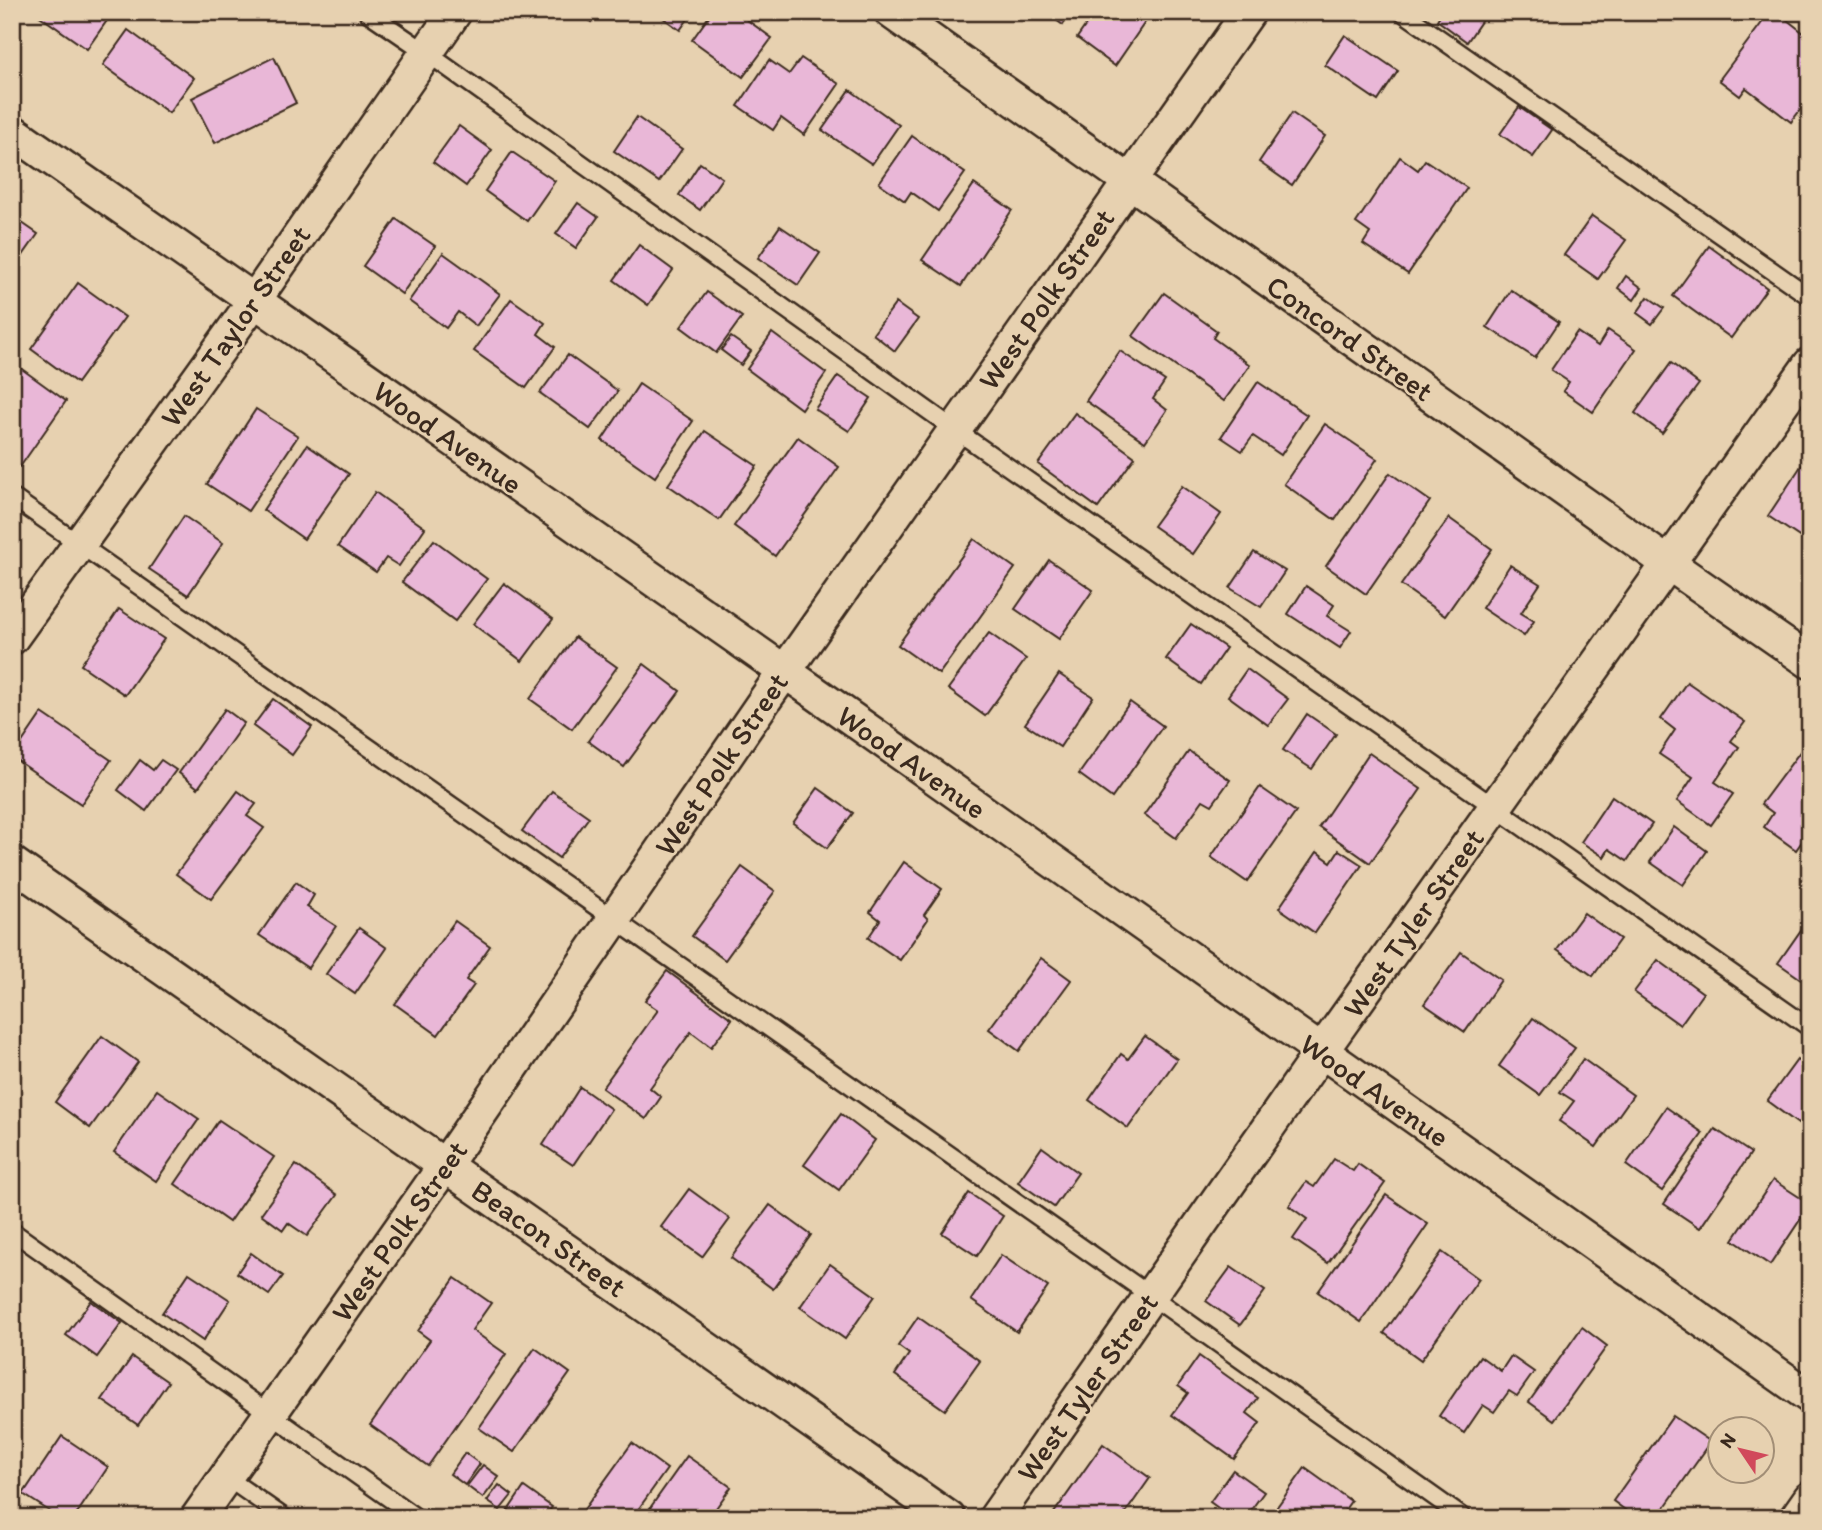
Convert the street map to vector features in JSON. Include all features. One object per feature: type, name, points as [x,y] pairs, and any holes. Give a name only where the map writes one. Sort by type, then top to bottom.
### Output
[{"type":"street","name":"West Taylor Street","points":[[12,638],[254,301],[455,12]]},
{"type":"street","name":"Concord Street","points":[[891,12],[1810,662]]},
{"type":"street","name":"West Polk Street","points":[[197,1518],[445,1165],[784,671],[1249,12]]},
{"type":"street","name":"Wood Avenue","points":[[12,131],[784,671],[1810,1398]]},
{"type":"street","name":"West Tyler Street","points":[[995,1518],[1321,1052],[1810,364]]},
{"type":"street","name":"Beacon Street","points":[[12,863],[948,1518]]},
{"type":"street","points":[[1796,1518],[1810,1498]]},
{"type":"lane","points":[[367,12],[427,52],[954,429],[1810,1028]]},
{"type":"lane","points":[[1402,12],[1810,297]]},
{"type":"lane","points":[[12,497],[1464,1518]]},
{"type":"lane","points":[[12,1231],[417,1518]]},
{"type":"lane","points":[[226,1478],[285,1518]]},
{"type":"building","points":[[34,12],[113,12],[87,49]]},
{"type":"building","points":[[578,12],[597,12],[591,22]]},
{"type":"building","points":[[655,12],[693,12],[680,30]]},
{"type":"building","points":[[712,12],[736,12],[772,38],[743,77],[692,40]]},
{"type":"building","points":[[1045,12],[1071,12],[1063,25]]},
{"type":"building","points":[[1095,12],[1152,12],[1115,66],[1077,38]]},
{"type":"building","points":[[1442,12],[1486,14],[1467,42],[1437,20]]},
{"type":"building","points":[[1770,12],[1777,12],[1810,38],[1810,97],[1791,122],[1746,88],[1740,96],[1719,80]]},
{"type":"building","points":[[128,30],[194,78],[169,113],[103,65]]},
{"type":"building","points":[[1345,35],[1398,71],[1378,101],[1325,65]]},
{"type":"building","points":[[274,57],[296,103],[215,143],[192,98]]},
{"type":"building","points":[[801,58],[839,84],[804,135],[781,118],[773,130],[738,106],[769,60],[789,74]]},
{"type":"building","points":[[850,90],[899,125],[872,164],[822,130]]},
{"type":"building","points":[[1519,107],[1552,130],[1533,157],[1500,134]]},
{"type":"building","points":[[1292,113],[1325,136],[1292,185],[1259,162]]},
{"type":"building","points":[[637,117],[682,149],[659,182],[614,151]]},
{"type":"building","points":[[459,126],[492,150],[466,186],[433,162]]},
{"type":"building","points":[[912,136],[965,173],[938,211],[911,192],[905,201],[879,183]]},
{"type":"building","points":[[512,152],[555,181],[527,221],[485,191]]},
{"type":"building","points":[[1400,157],[1418,170],[1425,160],[1467,188],[1408,274],[1363,244],[1370,233],[1356,223]]},
{"type":"building","points":[[700,163],[722,178],[700,210],[679,195]]},
{"type":"building","points":[[974,184],[1012,210],[961,286],[922,260]]},
{"type":"building","points":[[578,203],[598,217],[576,248],[556,234]]},
{"type":"building","points":[[12,216],[38,234],[12,271]]},
{"type":"building","points":[[1592,216],[1626,240],[1598,279],[1564,255]]},
{"type":"building","points":[[396,219],[435,246],[402,294],[363,266]]},
{"type":"building","points":[[780,226],[820,253],[798,285],[758,258]]},
{"type":"building","points":[[639,245],[673,270],[648,305],[614,280]]},
{"type":"building","points":[[1709,246],[1767,288],[1731,338],[1673,296]]},
{"type":"building","points":[[443,253],[500,294],[476,326],[458,312],[446,328],[409,301]]},
{"type":"building","points":[[1626,276],[1642,288],[1634,300],[1618,288]]},
{"type":"building","points":[[78,283],[125,317],[77,383],[31,349]]},
{"type":"building","points":[[1511,290],[1559,322],[1535,358],[1487,327]]},
{"type":"building","points":[[707,292],[742,317],[716,353],[681,327]]},
{"type":"building","points":[[1164,293],[1217,331],[1213,338],[1250,365],[1224,401],[1133,336]]},
{"type":"building","points":[[1648,297],[1664,308],[1652,324],[1637,313]]},
{"type":"building","points":[[511,299],[545,323],[538,334],[555,347],[526,388],[474,351]]},
{"type":"building","points":[[896,303],[918,319],[895,351],[873,334]]},
{"type":"building","points":[[1608,330],[1636,349],[1593,412],[1563,391],[1569,382],[1551,370],[1577,332],[1598,346]]},
{"type":"building","points":[[772,333],[826,373],[801,409],[747,369]]},
{"type":"building","points":[[731,337],[751,351],[741,365],[721,350]]},
{"type":"building","points":[[1120,351],[1165,381],[1153,399],[1167,410],[1145,442],[1086,401]]},
{"type":"building","points":[[568,355],[618,391],[590,429],[540,393]]},
{"type":"building","points":[[1671,363],[1699,384],[1662,433],[1635,413]]},
{"type":"building","points":[[19,367],[66,401],[20,467],[12,462],[12,376]]},
{"type":"building","points":[[838,376],[871,398],[849,431],[815,409]]},
{"type":"building","points":[[1258,382],[1307,415],[1281,455],[1253,436],[1242,451],[1221,437]]},
{"type":"building","points":[[639,384],[693,421],[655,477],[602,440]]},
{"type":"building","points":[[256,409],[298,436],[248,511],[207,484]]},
{"type":"building","points":[[1075,413],[1135,457],[1098,508],[1038,464]]},
{"type":"building","points":[[1325,424],[1377,459],[1335,520],[1284,484]]},
{"type":"building","points":[[705,431],[757,466],[719,520],[668,485]]},
{"type":"building","points":[[798,437],[839,467],[775,556],[734,526]]},
{"type":"building","points":[[307,445],[349,474],[304,539],[263,510]]},
{"type":"building","points":[[1805,460],[1810,463],[1810,531],[1804,540],[1768,516]]},
{"type":"building","points":[[1390,473],[1430,501],[1366,594],[1326,566]]},
{"type":"building","points":[[1182,486],[1221,514],[1193,554],[1153,526]]},
{"type":"building","points":[[375,492],[425,528],[399,566],[386,558],[376,572],[338,546]]},
{"type":"building","points":[[184,516],[223,543],[188,595],[149,569]]},
{"type":"building","points":[[1449,518],[1492,549],[1445,616],[1401,585]]},
{"type":"building","points":[[974,539],[1015,568],[939,674],[898,645]]},
{"type":"building","points":[[434,540],[487,579],[455,621],[402,582]]},
{"type":"building","points":[[1254,552],[1285,571],[1261,607],[1230,588]]},
{"type":"building","points":[[1049,560],[1093,590],[1059,639],[1015,609]]},
{"type":"building","points":[[1510,565],[1540,584],[1521,613],[1534,621],[1524,636],[1482,608]]},
{"type":"building","points":[[504,583],[553,619],[522,661],[473,624]]},
{"type":"building","points":[[1306,586],[1334,605],[1327,616],[1351,631],[1340,648],[1288,614]]},
{"type":"building","points":[[119,609],[164,639],[125,695],[81,665]]},
{"type":"building","points":[[1191,624],[1226,648],[1201,684],[1166,659]]},
{"type":"building","points":[[989,633],[1026,659],[985,716],[948,689]]},
{"type":"building","points":[[575,637],[617,667],[572,729],[530,699]]},
{"type":"building","points":[[644,664],[680,691],[624,767],[588,741]]},
{"type":"building","points":[[1247,669],[1288,699],[1268,725],[1228,696]]},
{"type":"building","points":[[1059,674],[1093,697],[1060,747],[1025,724]]},
{"type":"building","points":[[1687,682],[1745,722],[1731,741],[1739,747],[1715,782],[1733,794],[1711,825],[1677,801],[1693,777],[1659,754],[1675,730],[1661,719]]},
{"type":"building","points":[[273,699],[312,727],[292,755],[253,726]]},
{"type":"building","points":[[1130,702],[1163,726],[1112,798],[1079,774]]},
{"type":"building","points":[[225,709],[244,723],[198,788],[179,773]]},
{"type":"building","points":[[42,713],[111,760],[81,804],[12,757]]},
{"type":"building","points":[[1307,714],[1336,734],[1312,769],[1283,750]]},
{"type":"building","points":[[1802,749],[1810,755],[1810,811],[1805,818],[1810,822],[1810,830],[1796,850],[1764,827],[1773,813],[1761,804]]},
{"type":"building","points":[[1189,751],[1230,780],[1212,805],[1203,800],[1176,838],[1144,815]]},
{"type":"building","points":[[1369,753],[1421,789],[1370,863],[1319,827]]},
{"type":"building","points":[[140,760],[153,770],[161,760],[176,770],[146,811],[118,790]]},
{"type":"building","points":[[1260,787],[1296,812],[1247,882],[1211,857]]},
{"type":"building","points":[[818,788],[853,813],[827,848],[793,823]]},
{"type":"building","points":[[238,791],[256,804],[247,816],[264,828],[211,899],[176,874]]},
{"type":"building","points":[[552,791],[589,817],[559,858],[522,831]]},
{"type":"building","points":[[1612,796],[1652,824],[1627,861],[1609,849],[1604,857],[1581,842]]},
{"type":"building","points":[[1674,827],[1707,851],[1683,885],[1650,862]]},
{"type":"building","points":[[1339,850],[1362,865],[1315,933],[1279,908],[1317,852],[1331,862]]},
{"type":"building","points":[[904,862],[942,889],[924,915],[928,919],[900,960],[868,938],[880,920],[870,912]]},
{"type":"building","points":[[742,867],[775,891],[725,960],[692,936]]},
{"type":"building","points":[[296,882],[314,895],[307,907],[336,926],[308,968],[259,935]]},
{"type":"building","points":[[1584,913],[1620,939],[1593,976],[1557,950]]},
{"type":"building","points":[[455,921],[490,946],[466,980],[474,985],[438,1035],[395,1004]]},
{"type":"building","points":[[359,928],[387,948],[355,994],[326,974]]},
{"type":"building","points":[[1801,930],[1810,936],[1808,984],[1778,963]]},
{"type":"building","points":[[1461,952],[1501,980],[1465,1032],[1424,1004]]},
{"type":"building","points":[[1041,958],[1071,980],[1019,1051],[989,1029]]},
{"type":"building","points":[[1658,960],[1703,993],[1680,1025],[1634,992]]},
{"type":"building","points":[[667,971],[732,1019],[711,1047],[691,1032],[650,1088],[661,1097],[646,1119],[602,1088],[658,1010],[645,1001]]},
{"type":"building","points":[[1533,1018],[1575,1048],[1540,1095],[1499,1066]]},
{"type":"building","points":[[102,1036],[138,1062],[90,1128],[55,1102]]},
{"type":"building","points":[[1145,1036],[1177,1059],[1128,1128],[1089,1100],[1121,1054],[1128,1059]]},
{"type":"building","points":[[1583,1059],[1633,1095],[1596,1147],[1559,1121],[1574,1101],[1560,1092]]},
{"type":"building","points":[[1797,1060],[1810,1070],[1810,1114],[1801,1126],[1767,1101]]},
{"type":"building","points":[[580,1087],[611,1109],[573,1165],[543,1145]]},
{"type":"building","points":[[157,1090],[199,1119],[156,1181],[114,1152]]},
{"type":"building","points":[[1666,1107],[1703,1133],[1662,1191],[1626,1165]]},
{"type":"building","points":[[841,1114],[875,1140],[839,1190],[804,1165]]},
{"type":"building","points":[[219,1120],[274,1157],[229,1222],[175,1184]]},
{"type":"building","points":[[1715,1129],[1751,1153],[1700,1228],[1664,1204]]},
{"type":"building","points":[[1042,1147],[1078,1173],[1054,1207],[1018,1182]]},
{"type":"building","points":[[1334,1159],[1353,1171],[1358,1164],[1385,1183],[1328,1263],[1293,1239],[1307,1219],[1289,1206],[1306,1182],[1314,1187]]},
{"type":"building","points":[[296,1165],[337,1195],[307,1236],[288,1223],[283,1230],[261,1214]]},
{"type":"building","points":[[1773,1180],[1810,1204],[1810,1218],[1804,1214],[1770,1265],[1733,1240]]},
{"type":"building","points":[[689,1189],[730,1219],[702,1257],[661,1227]]},
{"type":"building","points":[[969,1193],[1003,1216],[977,1256],[942,1233]]},
{"type":"building","points":[[1386,1195],[1428,1224],[1361,1322],[1318,1292]]},
{"type":"building","points":[[770,1205],[811,1235],[773,1289],[731,1258]]},
{"type":"building","points":[[1442,1252],[1479,1279],[1421,1360],[1384,1333]]},
{"type":"building","points":[[251,1253],[283,1276],[269,1295],[237,1273]]},
{"type":"building","points":[[1001,1255],[1048,1287],[1017,1332],[971,1300]]},
{"type":"building","points":[[830,1264],[875,1296],[845,1339],[800,1307]]},
{"type":"building","points":[[1231,1267],[1265,1291],[1240,1325],[1206,1301]]},
{"type":"building","points":[[189,1273],[230,1300],[203,1341],[162,1313]]},
{"type":"building","points":[[455,1278],[491,1303],[472,1330],[506,1354],[428,1466],[370,1425],[430,1340],[418,1331]]},
{"type":"building","points":[[91,1301],[122,1323],[97,1357],[66,1335]]},
{"type":"building","points":[[918,1317],[980,1361],[945,1410],[895,1375],[909,1354],[898,1346]]},
{"type":"building","points":[[1582,1327],[1607,1346],[1554,1420],[1529,1402]]},
{"type":"building","points":[[535,1348],[570,1373],[514,1452],[479,1428]]},
{"type":"building","points":[[1199,1356],[1258,1398],[1247,1413],[1260,1423],[1234,1459],[1172,1415],[1188,1393],[1178,1386]]},
{"type":"building","points":[[1480,1356],[1501,1371],[1511,1356],[1534,1372],[1517,1396],[1509,1391],[1494,1412],[1483,1405],[1464,1433],[1439,1416]]},
{"type":"building","points":[[132,1357],[168,1382],[138,1425],[102,1400]]},
{"type":"building","points":[[1673,1416],[1706,1439],[1706,1449],[1657,1518],[1636,1518],[1613,1501]]},
{"type":"building","points":[[62,1436],[108,1467],[74,1518],[60,1518],[23,1494]]},
{"type":"building","points":[[632,1443],[667,1469],[632,1518],[583,1518],[580,1515]]},
{"type":"building","points":[[1103,1444],[1150,1478],[1122,1518],[1059,1518],[1054,1513]]},
{"type":"building","points":[[465,1453],[480,1464],[465,1485],[450,1474]]},
{"type":"building","points":[[687,1456],[731,1487],[709,1518],[664,1518],[650,1508]]},
{"type":"building","points":[[483,1465],[499,1477],[483,1498],[467,1486]]},
{"type":"building","points":[[1305,1468],[1351,1501],[1339,1518],[1269,1518]]},
{"type":"building","points":[[1233,1470],[1264,1492],[1245,1518],[1232,1518],[1210,1502]]},
{"type":"building","points":[[499,1485],[512,1495],[500,1510],[487,1501]]},
{"type":"building","points":[[524,1487],[552,1507],[544,1518],[503,1518]]}]
